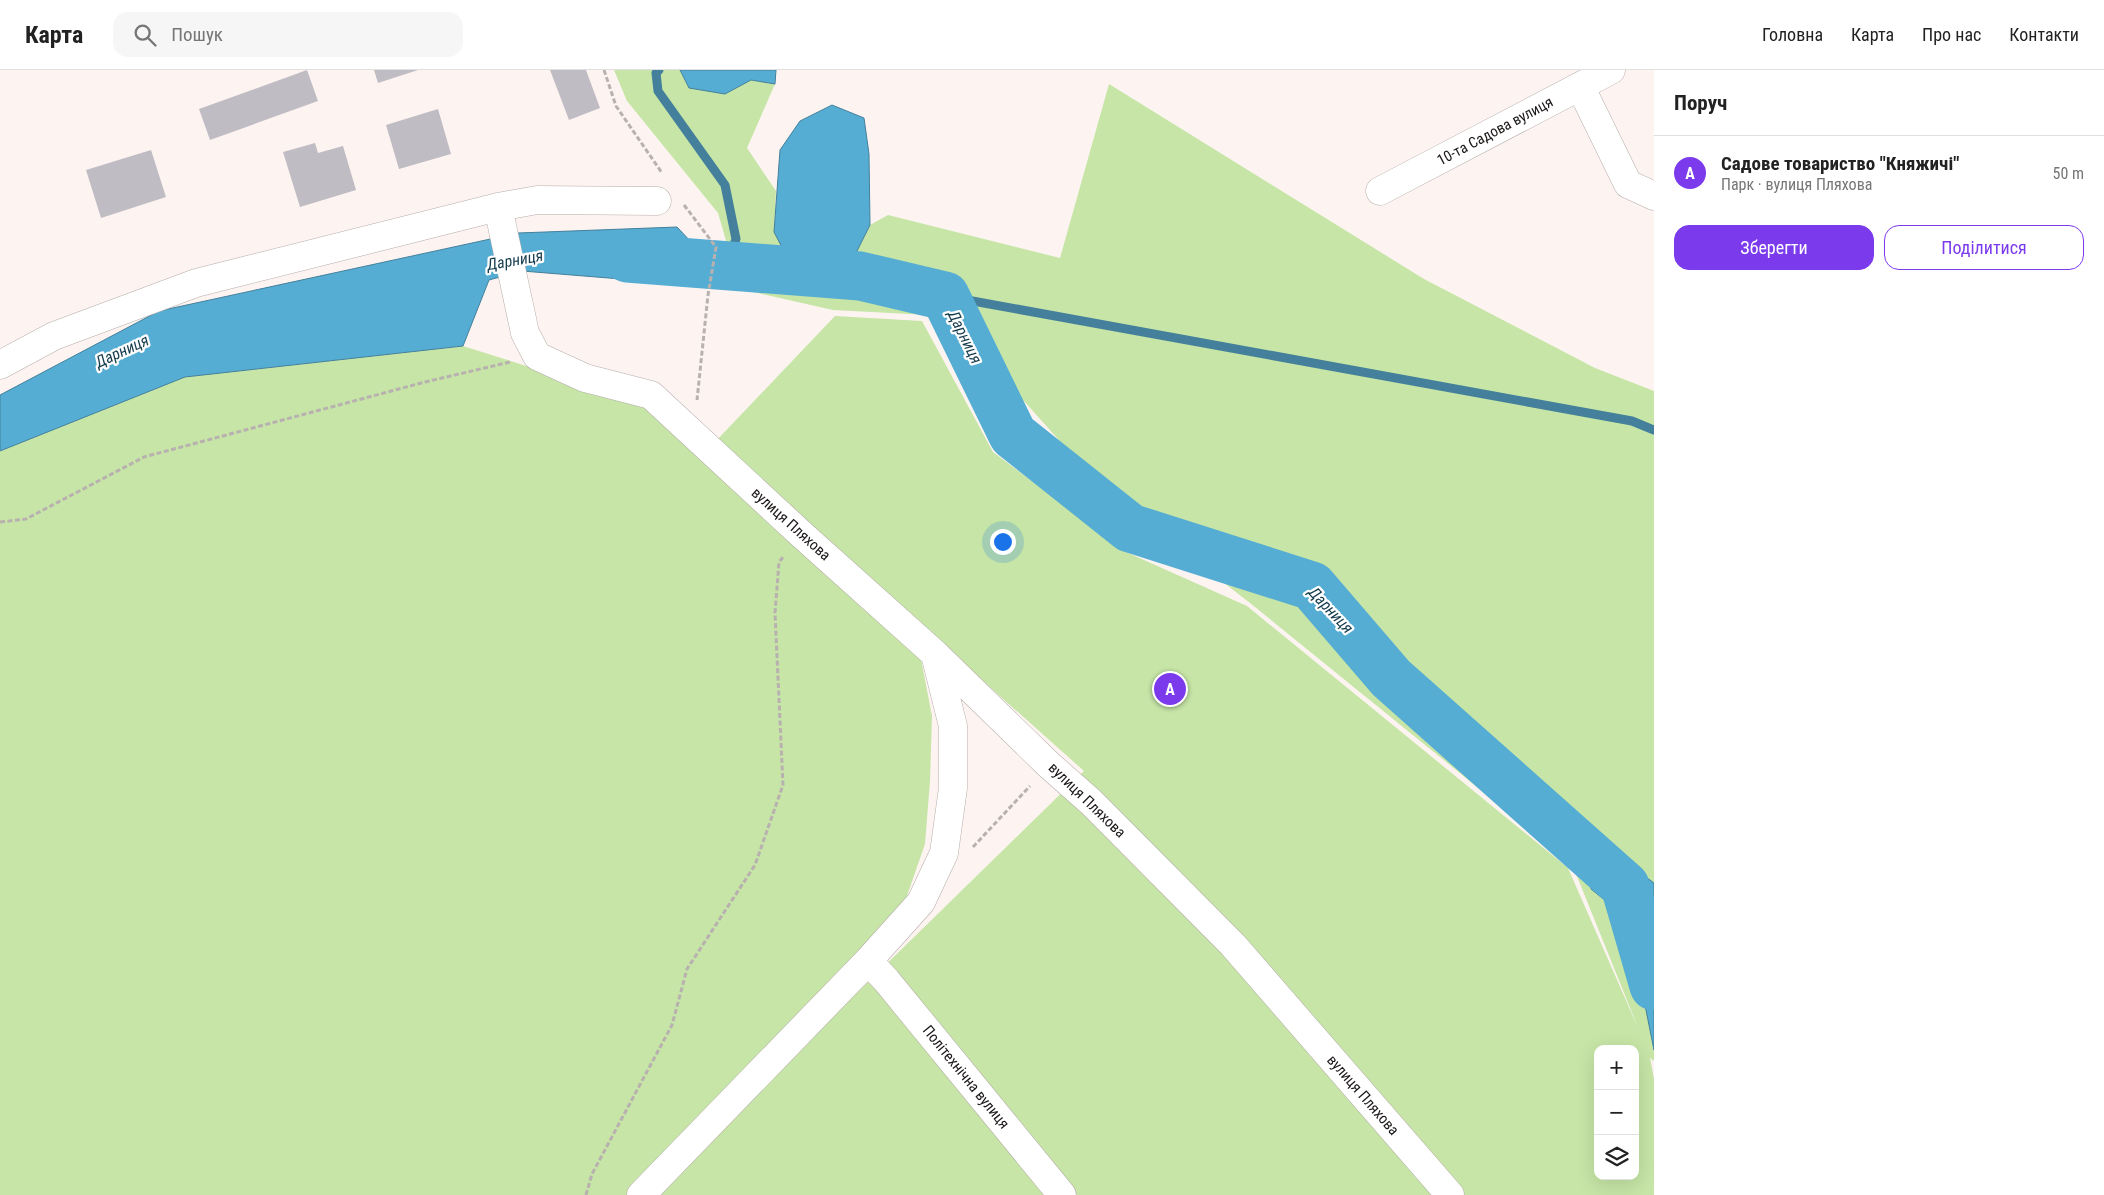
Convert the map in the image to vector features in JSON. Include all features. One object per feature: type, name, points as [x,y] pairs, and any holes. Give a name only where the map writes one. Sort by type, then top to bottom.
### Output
[{"type":"street","name":"10-та Садова вулиця","points":[[1380,191],[1611,70]]},
{"type":"street","points":[[1580,86],[1628,184],[1654,196]]},
{"type":"street","points":[[0,365],[54,336],[196,283],[498,207],[537,200],[668,199]]},
{"type":"street","points":[[498,207],[525,333],[537,356]]},
{"type":"street","name":"вулиця Пляхова","points":[[537,356],[584,378],[652,395],[800,533],[936,654],[1049,765],[1091,802],[1233,945],[1450,1195]]},
{"type":"street","points":[[654,1190],[921,902],[944,853],[953,788],[953,726],[936,654]]},
{"type":"street","name":"Політехнічна вулиця","points":[[868,961],[886,980],[1062,1195]]},
{"type":"path","points":[[604,70],[616,106],[663,175]]},
{"type":"path","points":[[668,199],[716,247],[708,295],[693,435]]},
{"type":"path","points":[[0,522],[26,519],[144,457],[425,382],[537,356]]},
{"type":"path","points":[[586,1195],[592,1174],[672,1025],[687,969],[755,865],[783,785],[775,613],[779,562],[800,533]]},
{"type":"path","points":[[968,852],[1049,765]]},
{"type":"green space","points":[[614,70],[680,70],[689,88],[725,94],[751,80],[775,84],[747,148],[776,191],[774,232],[856,253],[870,225],[888,215],[1060,258],[1109,84],[1424,279],[1595,368],[1654,391],[1654,1061],[1650,1058],[1654,1079],[1654,1195],[650,1195],[1084,771],[715,442],[835,316],[922,321],[993,452],[1126,552],[1247,606],[1568,868],[1639,1030],[1572,864],[1250,603],[1102,488],[1005,380],[929,315],[833,310],[740,289],[718,213],[627,101]]},
{"type":"green space","points":[[463,346],[644,403],[921,659],[932,716],[930,781],[925,844],[901,913],[631,1195],[0,1195],[0,451],[185,377]]},
{"type":"water","points":[[680,70],[776,70],[775,84],[751,80],[725,94],[689,88]]},
{"type":"water","points":[[832,105],[864,118],[869,154],[870,225],[856,253],[820,261],[786,255],[774,232],[780,150],[800,121]]},
{"type":"water","points":[[677,227],[693,244],[695,262],[692,277],[683,284],[522,271],[489,280],[463,346],[185,377],[0,451],[0,395],[159,311],[518,233]]},
{"type":"water","points":[[1607,854],[1617,856],[1654,883],[1654,1050],[1630,930],[1623,915],[1591,889],[1593,868]]},
{"type":"building","points":[[307,70],[318,101],[210,140],[199,109]]},
{"type":"building","points":[[374,70],[418,70],[378,83]]},
{"type":"building","points":[[550,70],[586,70],[600,108],[569,120]]},
{"type":"building","points":[[438,109],[451,154],[399,169],[386,125]]},
{"type":"building","points":[[315,143],[318,153],[343,146],[356,190],[300,207],[283,152]]},
{"type":"building","points":[[151,150],[166,197],[101,218],[86,170]]},
{"type":"waterway","points":[[659,70],[656,73],[658,91],[725,185],[736,239],[727,264]]},
{"type":"waterway","name":"Дарниця","points":[[627,258],[860,276],[945,296],[1013,435],[1130,528],[1312,586],[1391,678],[1625,886],[1654,986]]},
{"type":"waterway","points":[[945,296],[1632,421],[1654,430]]},
{"type":"place","name":"Садове товариство \"Княжичі\"","points":[[1170,689]]}]
